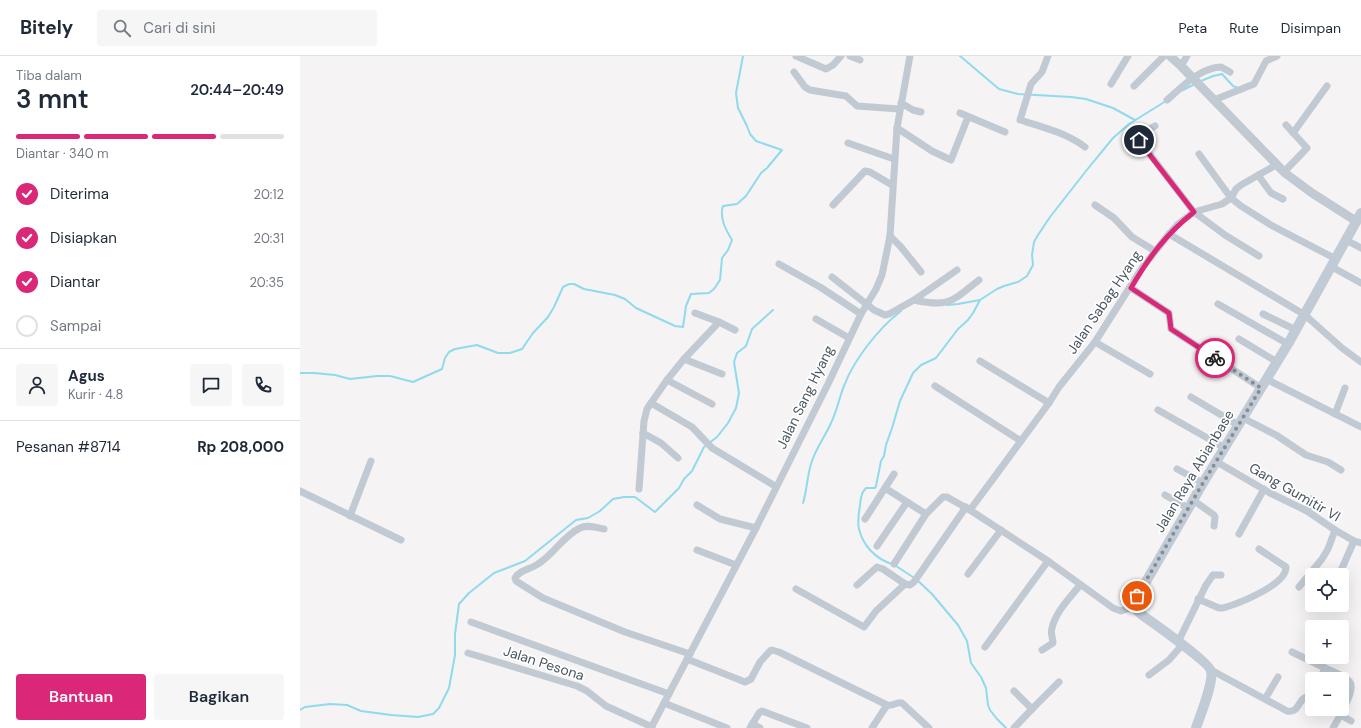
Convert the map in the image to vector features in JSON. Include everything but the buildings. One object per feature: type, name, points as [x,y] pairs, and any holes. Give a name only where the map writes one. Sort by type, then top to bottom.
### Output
[{"type":"main road","name":"Jalan Raya Abianbase","points":[[1136,606],[1138,593],[1190,504],[1288,344],[1359,219]]},
{"type":"main road","points":[[1136,606],[1142,615],[1208,665],[1211,670],[1212,675],[1196,728]]},
{"type":"street","points":[[800,57],[826,69],[833,65],[841,56]]},
{"type":"street","points":[[850,56],[860,60]]},
{"type":"street","name":"Jalan Sang Hyang","points":[[651,728],[756,528],[775,486],[828,384],[861,314],[879,283],[884,270],[890,236],[896,128],[910,56]]},
{"type":"street","points":[[1048,56],[1042,72],[1031,84],[1020,120],[1062,133],[1086,147]]},
{"type":"street","points":[[1111,84],[1128,56]]},
{"type":"street","points":[[1134,86],[1164,56]]},
{"type":"street","points":[[1170,56],[1284,172],[1312,193],[1359,219]]},
{"type":"street","points":[[1181,66],[1187,56]]},
{"type":"street","points":[[1214,100],[1254,84],[1266,61],[1277,56]]},
{"type":"street","points":[[1166,100],[1193,79],[1218,67],[1224,68],[1230,72]]},
{"type":"street","points":[[794,72],[810,90],[846,96],[857,106],[900,106],[921,112]]},
{"type":"street","points":[[1293,133],[1327,86]]},
{"type":"street","points":[[960,113],[1004,132]]},
{"type":"street","points":[[896,128],[932,151],[951,160],[968,117]]},
{"type":"street","points":[[1284,172],[1307,148],[1286,125]]},
{"type":"street","points":[[1155,126],[1140,135],[1139,140],[1194,212],[1225,235],[1259,256]]},
{"type":"street","points":[[848,143],[894,159]]},
{"type":"street","points":[[1199,154],[1231,198],[1240,206],[1334,263],[1361,283]]},
{"type":"street","name":"Jalan Sabag Hyang","points":[[796,589],[864,627],[876,610],[905,584],[910,585],[914,582],[1021,441],[1059,387],[1095,342],[1131,288],[1142,268],[1169,234],[1178,224],[1194,212],[1216,206],[1231,198],[1241,185],[1276,165]]},
{"type":"street","points":[[833,205],[865,171],[870,172],[892,185]]},
{"type":"street","points":[[1258,176],[1271,193],[1284,199]]},
{"type":"street","points":[[1095,205],[1114,218],[1132,236],[1155,251]]},
{"type":"street","points":[[1169,234],[1305,314],[1352,357],[1361,362]]},
{"type":"street","points":[[890,236],[921,272]]},
{"type":"street","points":[[1346,240],[1361,248]]},
{"type":"street","points":[[779,264],[820,287],[861,314]]},
{"type":"street","points":[[832,277],[874,310],[885,315],[914,300],[957,270]]},
{"type":"street","points":[[914,300],[931,304],[953,301],[979,280]]},
{"type":"street","points":[[1131,288],[1169,313],[1171,329],[1263,383],[1335,414],[1361,427]]},
{"type":"street","points":[[1218,304],[1288,344]]},
{"type":"street","points":[[695,313],[735,330]]},
{"type":"street","points":[[1263,314],[1296,330]]},
{"type":"street","points":[[816,319],[849,338]]},
{"type":"street","points":[[639,489],[645,415],[651,403],[667,380],[684,359],[719,322]]},
{"type":"street","points":[[1239,340],[1277,362]]},
{"type":"street","points":[[1095,342],[1150,374]]},
{"type":"street","points":[[684,359],[722,374]]},
{"type":"street","points":[[980,361],[1049,403]]},
{"type":"street","points":[[667,380],[712,404]]},
{"type":"street","points":[[935,386],[1021,441]]},
{"type":"street","points":[[1335,414],[1345,388]]},
{"type":"street","points":[[1191,397],[1240,422],[1276,436],[1306,455],[1328,462],[1341,470]]},
{"type":"street","points":[[651,403],[692,427],[712,448],[775,486]]},
{"type":"street","points":[[1158,410],[1224,448]]},
{"type":"street","points":[[643,433],[661,443],[678,458]]},
{"type":"street","points":[[350,516],[371,461]]},
{"type":"street","name":"Gang Gumitir VI","points":[[1217,462],[1264,490],[1307,511],[1335,530],[1357,542]]},
{"type":"street","points":[[1177,469],[1203,483]]},
{"type":"street","points":[[865,519],[894,474]]},
{"type":"street","points":[[885,488],[926,514]]},
{"type":"street","points":[[1239,534],[1264,490]]},
{"type":"street","points":[[300,492],[401,540]]},
{"type":"street","points":[[1165,495],[1214,515],[1214,526]]},
{"type":"street","points":[[894,564],[926,514],[944,497],[949,498],[1001,530],[1119,611],[1136,606]]},
{"type":"street","points":[[1307,511],[1312,499]]},
{"type":"street","points":[[877,546],[906,502]]},
{"type":"street","points":[[697,505],[720,519],[756,528]]},
{"type":"street","points":[[604,529],[581,527],[566,537],[552,553],[538,564],[518,574],[515,578],[516,582],[543,598],[745,682],[751,679],[760,662],[770,651],[775,651],[886,705],[892,706],[902,703],[929,728]]},
{"type":"street","points":[[968,574],[1001,530]]},
{"type":"street","points":[[1299,587],[1322,559],[1328,549],[1335,530]]},
{"type":"street","points":[[1343,568],[1357,542]]},
{"type":"street","points":[[1198,599],[1219,608],[1223,608],[1256,596],[1275,584],[1286,571],[1286,567],[1259,549]]},
{"type":"street","points":[[697,550],[736,565]]},
{"type":"street","points":[[986,647],[1048,561]]},
{"type":"street","points":[[857,585],[877,567],[883,569],[905,584]]},
{"type":"street","points":[[1149,675],[1169,660],[1180,644],[1198,599],[1210,579],[1213,575],[1221,575]]},
{"type":"street","points":[[1042,650],[1053,643],[1051,628],[1057,615],[1080,585]]},
{"type":"street","points":[[471,622],[669,694]]},
{"type":"street","points":[[1292,652],[1333,672]]},
{"type":"street","name":"Jalan Pesona","points":[[468,653],[577,686],[586,690],[594,698],[606,706],[651,728]]},
{"type":"street","points":[[1323,672],[1325,668]]},
{"type":"street","points":[[1211,670],[1287,711],[1293,712],[1305,698]]},
{"type":"street","points":[[1265,699],[1278,678]]},
{"type":"street","points":[[1349,680],[1351,683],[1351,691],[1349,695]]},
{"type":"street","points":[[1014,728],[1059,682]]},
{"type":"street","points":[[1014,691],[1032,709]]},
{"type":"street","points":[[664,703],[727,728]]},
{"type":"street","points":[[872,728],[886,705]]},
{"type":"street","points":[[760,728],[751,726],[759,713],[762,711],[807,728]]},
{"type":"street","points":[[1333,728],[1339,716]]},
{"type":"street","points":[[1342,716],[1351,721]]},
{"type":"waterway","points":[[300,373],[335,375],[350,379],[390,376],[413,382],[442,369],[445,358],[449,352],[455,349],[477,345],[498,353],[510,353],[522,349],[533,333],[548,317],[563,287],[569,284],[574,284],[584,289],[615,295],[625,299],[636,308],[675,326],[683,327],[686,306],[691,294],[709,293],[714,289],[720,280],[722,258],[728,250],[732,240],[725,228],[722,215],[723,206],[737,204],[746,196],[761,173],[782,150],[756,141],[750,134],[738,108],[736,93],[743,56]]},
{"type":"waterway","points":[[960,56],[999,89],[1018,94],[1086,99],[1113,108],[1135,120]]},
{"type":"waterway","points":[[1201,81],[1222,74],[1233,86],[1238,88]]},
{"type":"waterway","points":[[1181,91],[1195,84]]},
{"type":"waterway","points":[[947,305],[980,300],[997,289],[1018,282],[1027,276],[1033,265],[1032,255],[1034,242],[1050,217],[1086,171],[1113,138],[1129,124],[1166,101]]},
{"type":"waterway","points":[[892,564],[881,559],[871,551],[861,535],[858,520],[862,494],[866,488],[875,488],[876,486],[881,461],[884,456],[900,401],[913,373],[921,365],[936,358],[958,329],[968,320],[980,300]]},
{"type":"waterway","points":[[300,710],[305,707],[330,704],[347,705],[361,711],[391,715],[418,717],[433,714],[439,708],[449,688],[455,655],[455,634],[459,604],[469,593],[494,573],[525,561],[576,520],[588,518],[600,511],[613,499],[635,497],[655,512],[679,488],[684,479],[692,471],[704,447],[717,437],[728,423],[736,408],[739,393],[734,362],[737,353],[746,346],[752,329],[773,310]]},
{"type":"waterway","points":[[803,503],[813,459],[829,428],[848,376],[854,365],[876,335],[901,311]]},
{"type":"waterway","points":[[896,566],[916,579],[932,594],[958,625],[967,641],[971,663],[981,677],[986,688],[990,710],[1006,728]]},
{"type":"way so far","points":[[1137,596],[1188,508],[1261,388],[1215,358]]},
{"type":"route","points":[[1139,140],[1194,212],[1178,224],[1169,234],[1142,268],[1131,288],[1169,313],[1171,329],[1215,358]]}]
